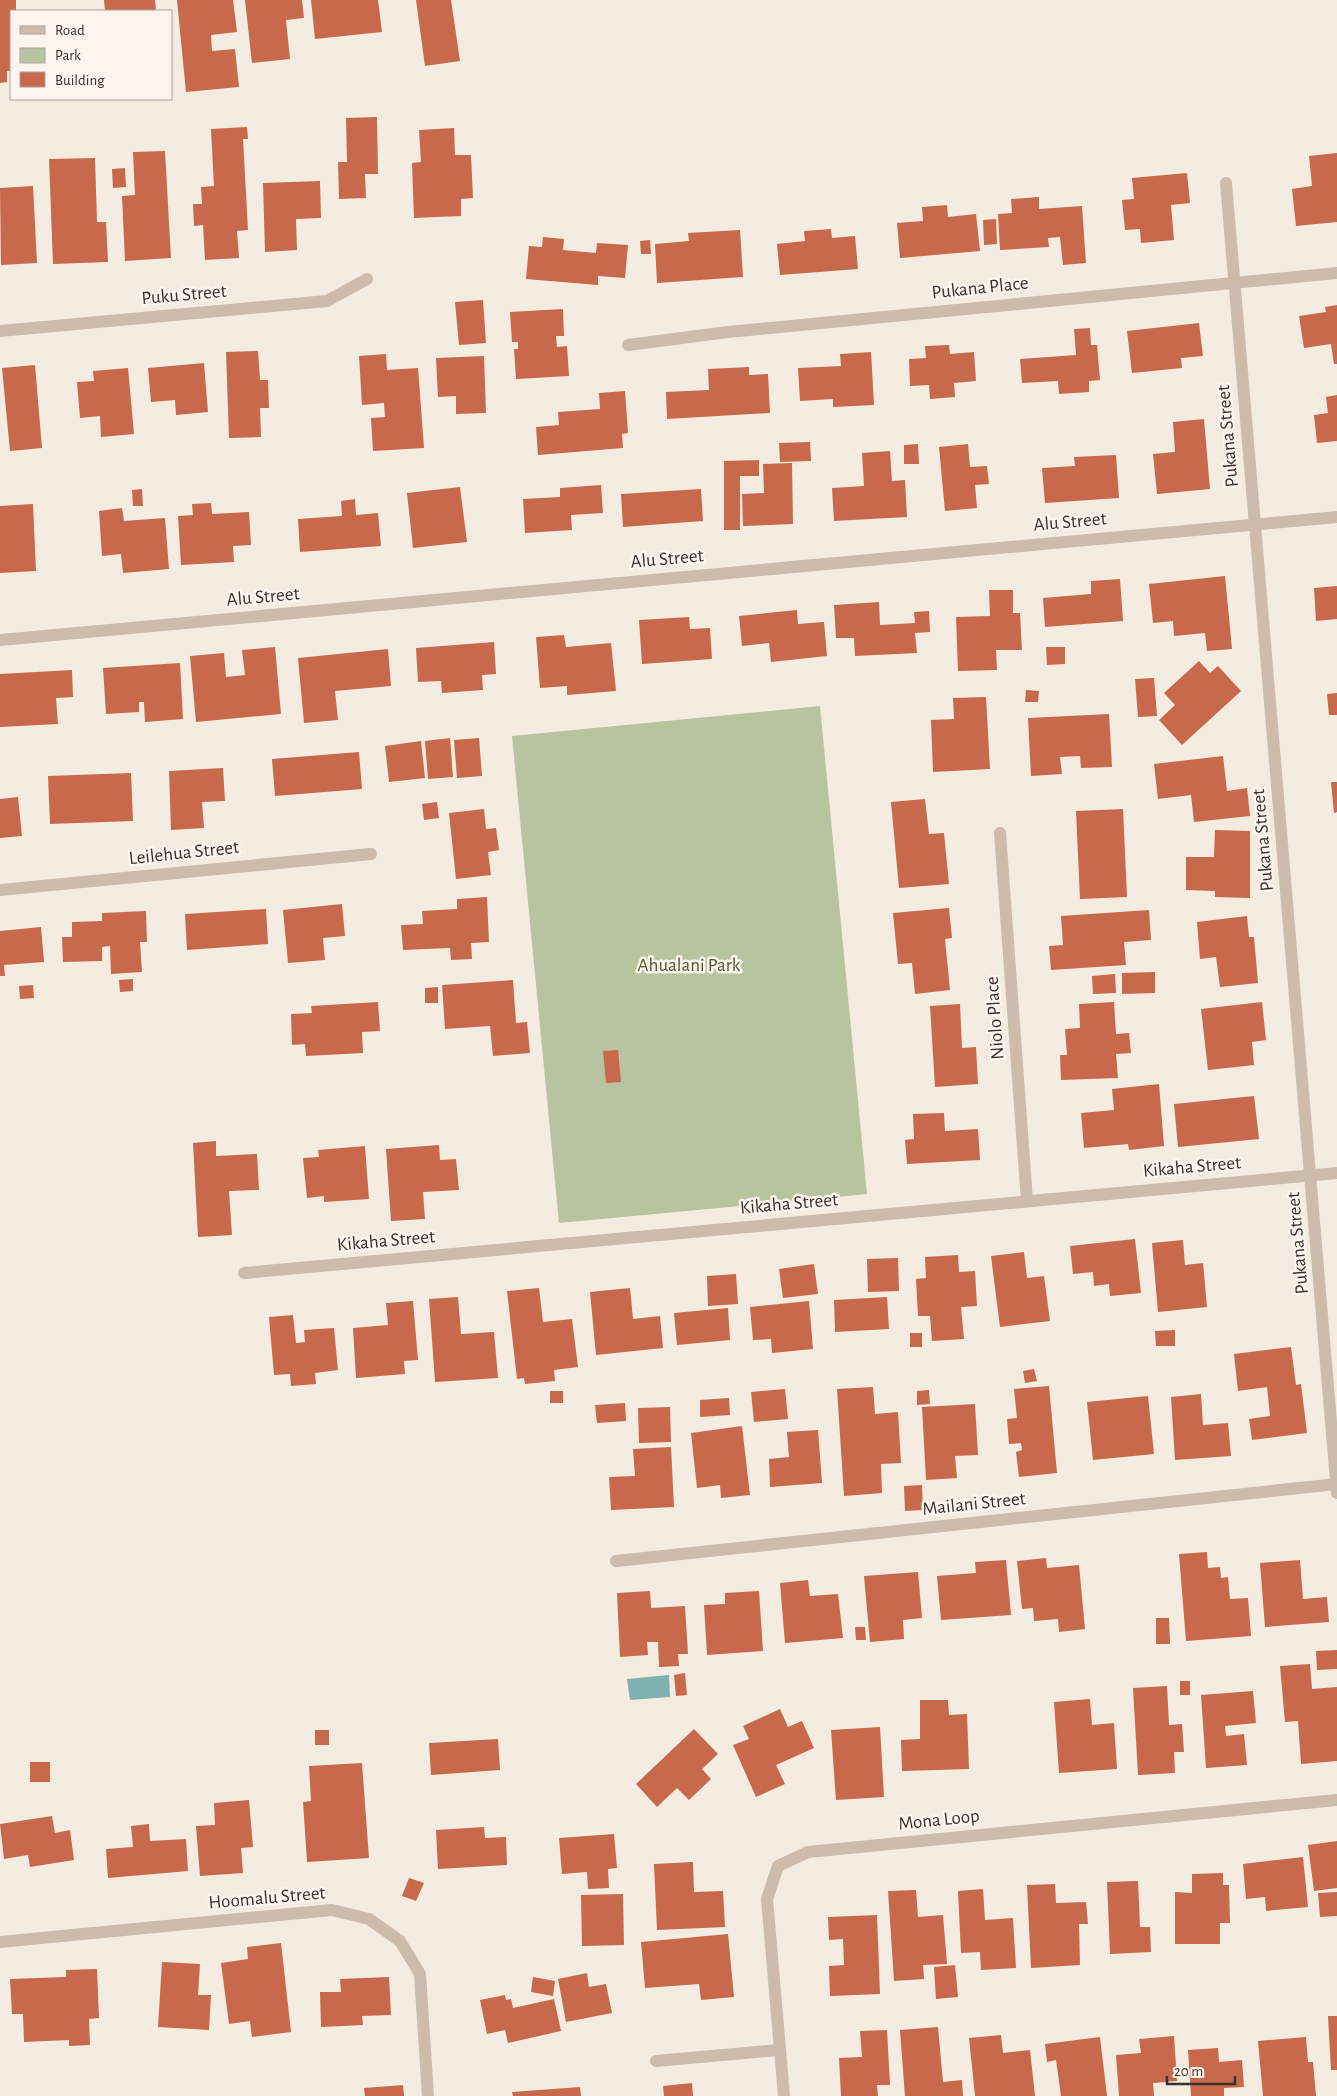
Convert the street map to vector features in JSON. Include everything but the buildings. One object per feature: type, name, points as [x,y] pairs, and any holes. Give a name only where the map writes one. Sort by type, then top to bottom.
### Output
[{"type":"street","name":"Pukana Street","points":[[1226,183],[1254,524],[1312,1175],[1337,1487]]},
{"type":"street","name":"Pukana Place","points":[[628,345],[742,331],[1235,281],[1337,273]]},
{"type":"street","name":"Puku Street","points":[[0,332],[326,301],[367,279]]},
{"type":"street","name":"Alu Street","points":[[0,640],[1254,524],[1337,518]]},
{"type":"street","name":"Niolo Place","points":[[1000,833],[1027,1201]]},
{"type":"street","name":"Leilehua Street","points":[[0,890],[371,854]]},
{"type":"street","name":"Kikaha Street","points":[[244,1273],[1337,1173]]},
{"type":"street","name":"Mailani Street","points":[[616,1561],[1337,1487]]},
{"type":"street","name":"Mona Loop","points":[[784,2096],[767,1899],[778,1866],[808,1852],[1337,1800]]},
{"type":"street","name":"Hoomalu Street","points":[[0,1942],[332,1910],[369,1919],[400,1942],[420,1974],[428,2096]]},
{"type":"street","points":[[656,2061],[779,2050]]},
{"type":"green space","name":"Ahualani Park","points":[[820,706],[867,1194],[559,1223],[512,736]]},
{"type":"water","points":[[669,1675],[670,1697],[630,1700],[627,1679]]}]
